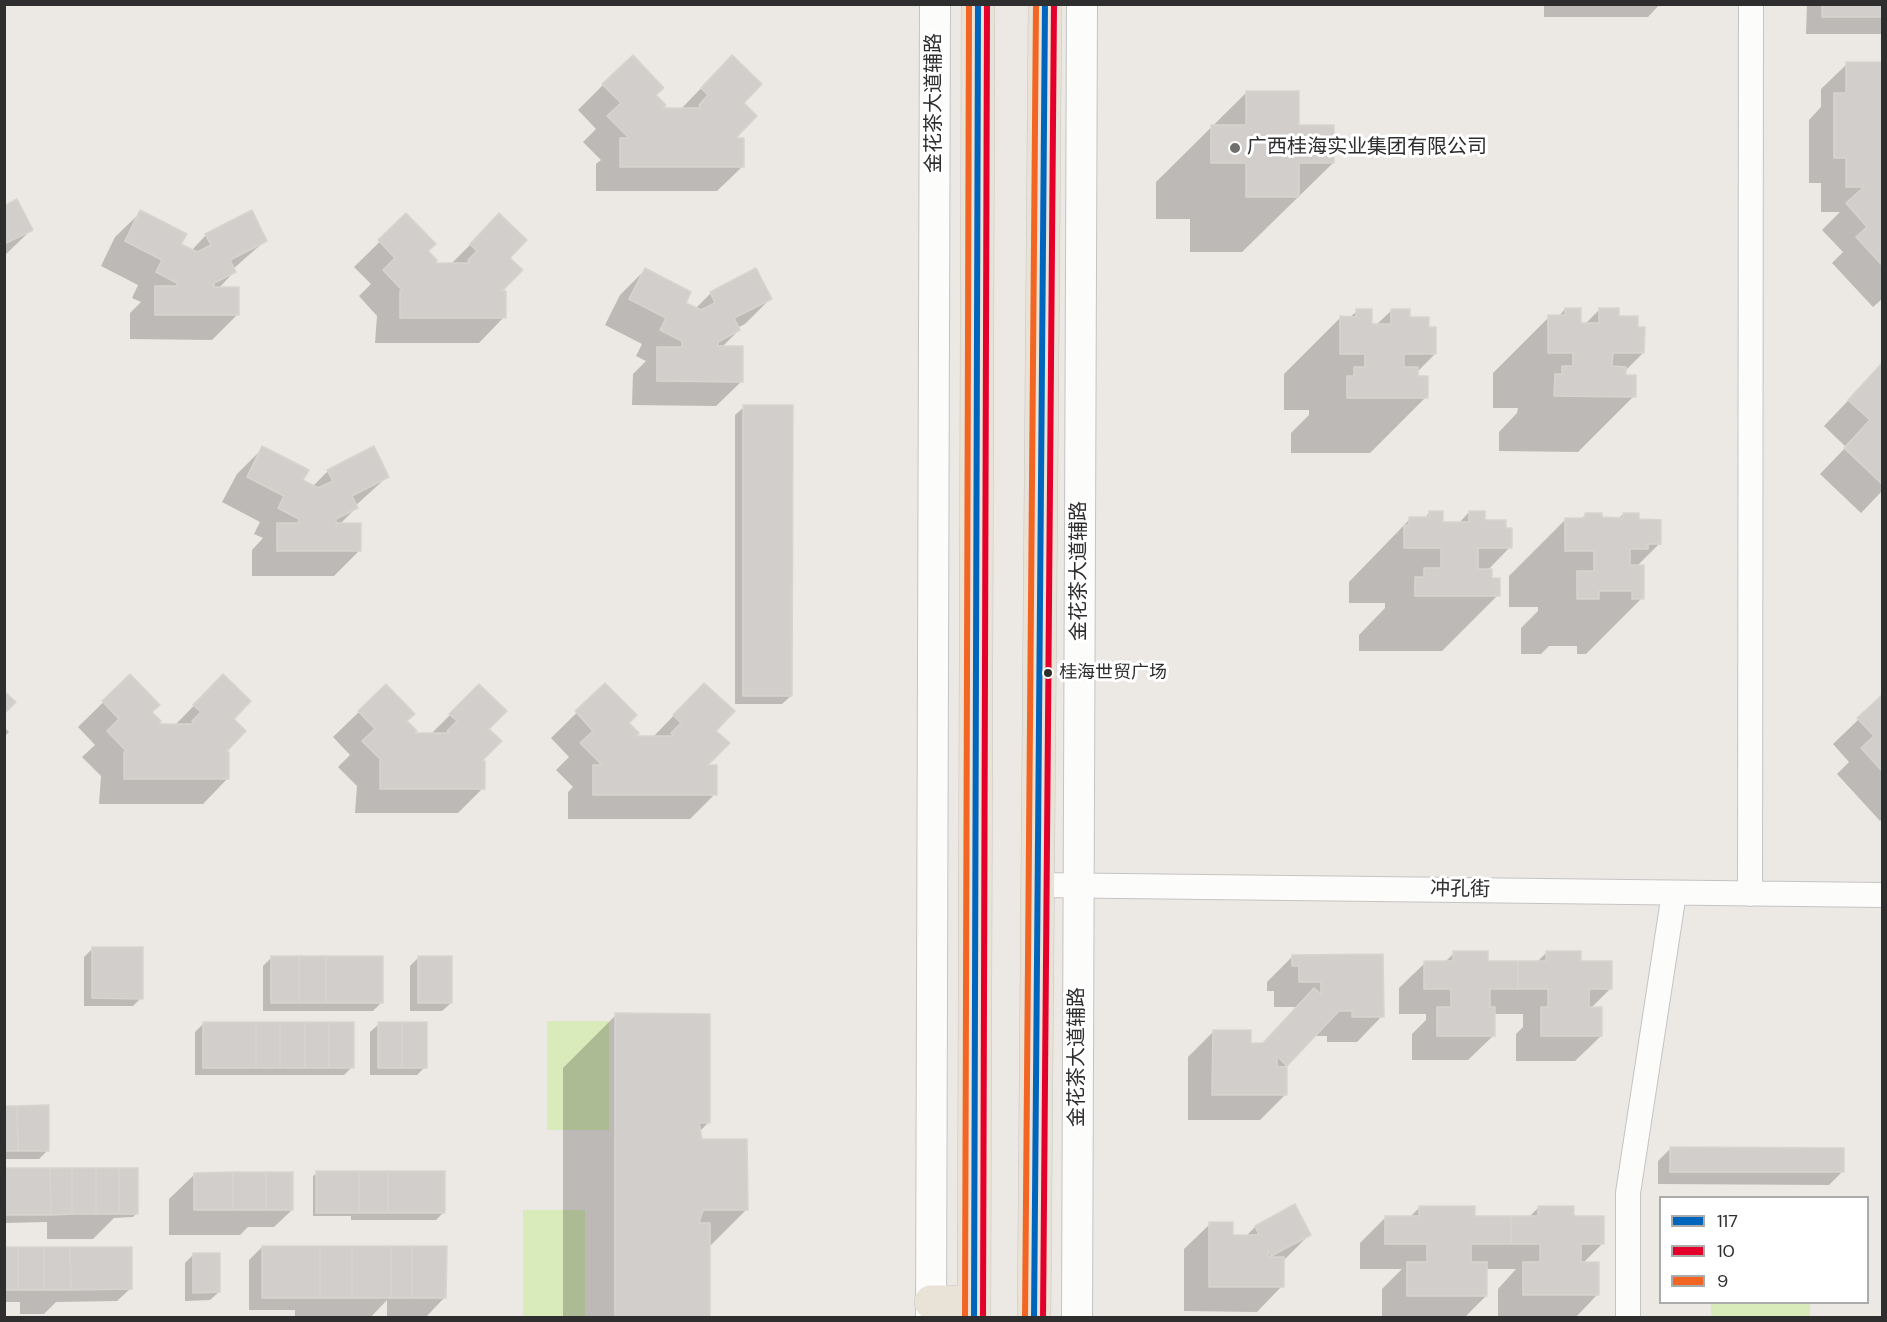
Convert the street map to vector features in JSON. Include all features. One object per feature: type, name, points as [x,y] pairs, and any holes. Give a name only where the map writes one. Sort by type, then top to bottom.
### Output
[{"type":"highway","points":[[931,1310],[974,1310],[978,4]]},
{"type":"highway","points":[[1034,1317],[1045,4]]},
{"type":"street","name":"金花茶大道辅路","points":[[931,1310],[935,4]]},
{"type":"street","name":"金花茶大道辅路","points":[[1077,1317],[1082,4]]},
{"type":"street","points":[[1750,894],[1751,4]]},
{"type":"street","name":"冲孔街","points":[[1037,885],[1882,895]]},
{"type":"street","points":[[1628,1317],[1628,1193],[1674,893]]},
{"type":"green space","points":[[547,1021],[609,1021],[609,1130],[547,1130]]},
{"type":"green space","points":[[523,1210],[585,1210],[585,1317],[523,1317]]},
{"type":"green space","points":[[1711,1304],[1810,1304],[1810,1317],[1711,1317]]},
{"type":"building","points":[[1822,4],[1882,4],[1882,17],[1822,17]]},
{"type":"building","points":[[633,55],[664,88],[656,95],[666,105],[663,108],[701,108],[699,105],[708,95],[701,88],[732,55],[762,84],[744,103],[757,116],[736,138],[744,138],[744,167],[620,167],[620,138],[629,138],[607,116],[621,103],[602,84]]},
{"type":"building","points":[[1846,62],[1882,62],[1882,265],[1856,237],[1867,227],[1846,203],[1864,187],[1846,187],[1846,158],[1834,158],[1834,93],[1846,93]]},
{"type":"building","points":[[1246,91],[1299,91],[1299,125],[1334,125],[1334,163],[1299,163],[1299,197],[1246,197],[1246,163],[1211,163],[1211,125],[1246,125]]},
{"type":"building","points":[[17,199],[33,230],[4,244],[4,206]]},
{"type":"building","points":[[140,210],[187,234],[181,244],[197,252],[211,245],[205,234],[252,210],[267,241],[230,260],[236,272],[214,283],[214,287],[239,287],[239,315],[155,315],[155,286],[177,286],[177,283],[156,272],[162,260],[125,241]]},
{"type":"building","points":[[406,213],[436,244],[428,251],[437,260],[435,263],[470,263],[468,260],[477,251],[470,244],[499,213],[527,240],[510,258],[523,270],[502,291],[506,291],[506,318],[400,318],[400,291],[403,291],[383,270],[395,258],[378,240]]},
{"type":"building","points":[[645,268],[691,292],[686,303],[701,310],[715,303],[710,292],[756,268],[772,299],[734,318],[740,330],[718,342],[718,346],[743,346],[743,382],[657,381],[657,347],[682,347],[682,341],[660,330],[666,318],[629,299]]},
{"type":"building","points":[[1565,308],[1581,308],[1581,323],[1599,323],[1599,308],[1619,308],[1619,316],[1638,316],[1638,327],[1645,327],[1644,353],[1613,353],[1612,366],[1626,367],[1626,375],[1636,375],[1636,397],[1554,396],[1555,374],[1562,374],[1562,366],[1573,366],[1573,353],[1548,353],[1548,315],[1565,315]]},
{"type":"building","points":[[1356,309],[1372,309],[1372,324],[1391,324],[1391,309],[1410,309],[1410,317],[1429,317],[1429,327],[1436,327],[1436,354],[1404,354],[1404,367],[1418,367],[1418,376],[1428,376],[1428,398],[1347,398],[1347,376],[1354,376],[1354,367],[1365,367],[1365,354],[1340,354],[1340,316],[1356,317]]},
{"type":"building","points":[[1882,363],[1882,484],[1844,448],[1870,420],[1848,400]]},
{"type":"building","points":[[743,405],[793,405],[792,696],[743,696]]},
{"type":"building","points":[[262,446],[309,470],[303,480],[318,488],[333,481],[327,470],[374,446],[389,477],[352,496],[358,508],[336,519],[336,523],[361,523],[361,551],[277,551],[277,523],[299,523],[299,519],[278,508],[284,496],[247,477]]},
{"type":"building","points":[[1429,511],[1443,511],[1443,522],[1469,522],[1469,511],[1485,511],[1485,520],[1506,520],[1506,528],[1512,528],[1512,548],[1478,548],[1478,569],[1492,569],[1492,578],[1500,578],[1500,596],[1415,596],[1415,577],[1424,577],[1424,568],[1441,568],[1441,548],[1404,548],[1404,525],[1409,525],[1409,517],[1429,517]]},
{"type":"building","points":[[1585,513],[1602,513],[1602,517],[1623,518],[1623,513],[1639,513],[1639,519],[1661,520],[1661,544],[1648,544],[1648,549],[1630,549],[1630,565],[1644,565],[1644,599],[1632,599],[1632,591],[1599,591],[1599,599],[1577,599],[1577,571],[1594,571],[1594,551],[1565,551],[1565,518],[1585,518]]},
{"type":"building","points":[[130,674],[160,705],[152,712],[161,721],[159,724],[194,724],[192,721],[201,712],[193,705],[223,674],[251,701],[234,719],[246,731],[226,752],[229,752],[229,779],[124,779],[124,752],[127,752],[107,731],[119,719],[102,701]]},
{"type":"building","points":[[605,683],[637,715],[629,723],[639,733],[636,736],[674,736],[671,733],[681,723],[673,715],[704,683],[735,711],[716,731],[730,743],[708,765],[717,765],[717,795],[593,795],[593,765],[602,765],[580,743],[593,731],[575,711]]},
{"type":"building","points":[[386,684],[415,714],[407,721],[417,731],[414,733],[450,733],[447,731],[457,721],[449,714],[479,684],[507,711],[489,729],[502,741],[482,761],[485,761],[485,789],[380,789],[380,761],[382,761],[362,741],[375,729],[358,711]]},
{"type":"building","points":[[4,691],[16,702],[4,714]]},
{"type":"building","points":[[1882,695],[1882,771],[1861,748],[1874,736],[1857,718]]},
{"type":"building","points":[[92,947],[143,947],[143,999],[92,998]]},
{"type":"building","points":[[1453,951],[1488,951],[1488,961],[1518,961],[1518,989],[1490,989],[1490,1007],[1495,1007],[1495,1036],[1437,1036],[1437,1007],[1451,1007],[1451,989],[1424,989],[1424,961],[1453,961]]},
{"type":"building","points":[[1546,951],[1581,951],[1581,961],[1612,961],[1612,989],[1589,989],[1589,1007],[1602,1007],[1602,1036],[1541,1036],[1541,1007],[1548,1007],[1548,989],[1518,989],[1518,961],[1546,961]]},
{"type":"building","points":[[1383,954],[1384,1017],[1352,1017],[1352,1011],[1339,1011],[1287,1066],[1277,1056],[1277,1067],[1287,1067],[1287,1095],[1212,1095],[1213,1030],[1251,1030],[1251,1043],[1263,1043],[1314,988],[1321,994],[1321,982],[1299,982],[1299,966],[1292,966],[1292,955]]},
{"type":"building","points":[[271,956],[299,956],[299,1003],[271,1003]]},
{"type":"building","points":[[299,956],[326,956],[326,1003],[299,1003]]},
{"type":"building","points":[[326,956],[383,956],[383,1003],[326,1003]]},
{"type":"building","points":[[418,956],[452,956],[452,1003],[418,1003]]},
{"type":"building","points":[[615,1013],[710,1014],[710,1123],[699,1123],[702,1139],[747,1139],[748,1210],[703,1210],[699,1223],[710,1223],[710,1318],[615,1318]]},
{"type":"building","points":[[203,1022],[256,1022],[256,1068],[203,1068]]},
{"type":"building","points":[[256,1022],[280,1022],[280,1068],[256,1068]]},
{"type":"building","points":[[280,1022],[305,1022],[305,1068],[280,1068]]},
{"type":"building","points":[[305,1022],[329,1022],[329,1068],[305,1068]]},
{"type":"building","points":[[329,1022],[354,1022],[354,1068],[329,1068]]},
{"type":"building","points":[[378,1022],[402,1022],[402,1068],[378,1068]]},
{"type":"building","points":[[402,1022],[427,1022],[427,1068],[402,1068]]},
{"type":"building","points":[[49,1105],[49,1151],[18,1151],[17,1106]]},
{"type":"building","points":[[4,1106],[17,1106],[18,1151],[4,1151]]},
{"type":"building","points":[[1670,1147],[1844,1148],[1844,1172],[1670,1172]]},
{"type":"building","points":[[4,1168],[50,1168],[51,1215],[4,1215]]},
{"type":"building","points":[[50,1168],[72,1168],[72,1214],[51,1215]]},
{"type":"building","points":[[72,1168],[96,1168],[96,1214],[72,1214]]},
{"type":"building","points":[[96,1168],[119,1168],[119,1214],[96,1214]]},
{"type":"building","points":[[119,1168],[138,1168],[138,1214],[119,1214]]},
{"type":"building","points":[[316,1171],[359,1171],[359,1213],[316,1213]]},
{"type":"building","points":[[359,1171],[388,1171],[388,1213],[359,1213]]},
{"type":"building","points":[[388,1171],[445,1171],[445,1213],[388,1213]]},
{"type":"building","points":[[233,1172],[266,1172],[266,1210],[233,1210]]},
{"type":"building","points":[[233,1172],[233,1210],[194,1210],[194,1173]]},
{"type":"building","points":[[266,1172],[293,1172],[293,1210],[266,1210]]},
{"type":"building","points":[[1295,1204],[1311,1235],[1271,1256],[1268,1250],[1268,1257],[1284,1257],[1284,1287],[1209,1287],[1209,1222],[1233,1222],[1233,1235],[1259,1235],[1255,1226]]},
{"type":"building","points":[[1419,1206],[1475,1206],[1475,1216],[1511,1216],[1511,1244],[1471,1244],[1471,1262],[1487,1262],[1487,1296],[1407,1296],[1407,1262],[1427,1262],[1427,1244],[1385,1244],[1385,1216],[1419,1216]]},
{"type":"building","points":[[1538,1206],[1574,1206],[1574,1216],[1604,1216],[1604,1244],[1581,1244],[1581,1262],[1599,1262],[1599,1295],[1523,1295],[1523,1262],[1540,1262],[1540,1244],[1511,1244],[1511,1216],[1538,1216]]},
{"type":"building","points":[[262,1246],[320,1246],[320,1298],[262,1298]]},
{"type":"building","points":[[320,1246],[352,1246],[352,1298],[320,1298]]},
{"type":"building","points":[[352,1246],[391,1246],[391,1298],[352,1298]]},
{"type":"building","points":[[391,1246],[412,1246],[412,1298],[391,1298]]},
{"type":"building","points":[[412,1246],[447,1246],[446,1298],[412,1298]]},
{"type":"building","points":[[4,1247],[18,1247],[18,1290],[4,1290]]},
{"type":"building","points":[[18,1247],[44,1247],[44,1290],[18,1290]]},
{"type":"building","points":[[44,1247],[70,1247],[71,1290],[44,1290]]},
{"type":"building","points":[[70,1247],[132,1247],[132,1289],[71,1290]]},
{"type":"building","points":[[193,1253],[220,1253],[220,1292],[193,1293]]},
{"type":"transit line","name":"9","points":[[965,1318],[969,4]]},
{"type":"transit line","name":"117","points":[[974,1318],[978,4]]},
{"type":"transit line","name":"10","points":[[983,1318],[987,4]]},
{"type":"transit line","name":"9","points":[[1025,1318],[1036,4]]},
{"type":"transit line","name":"117","points":[[1034,1318],[1045,4]]},
{"type":"transit line","name":"10","points":[[1043,1318],[1054,4]]},
{"type":"place","name":"广西桂海实业集团有限公司","points":[[1235,148]]},
{"type":"place","name":"桂海世贸广场","points":[[1048,673]]}]
